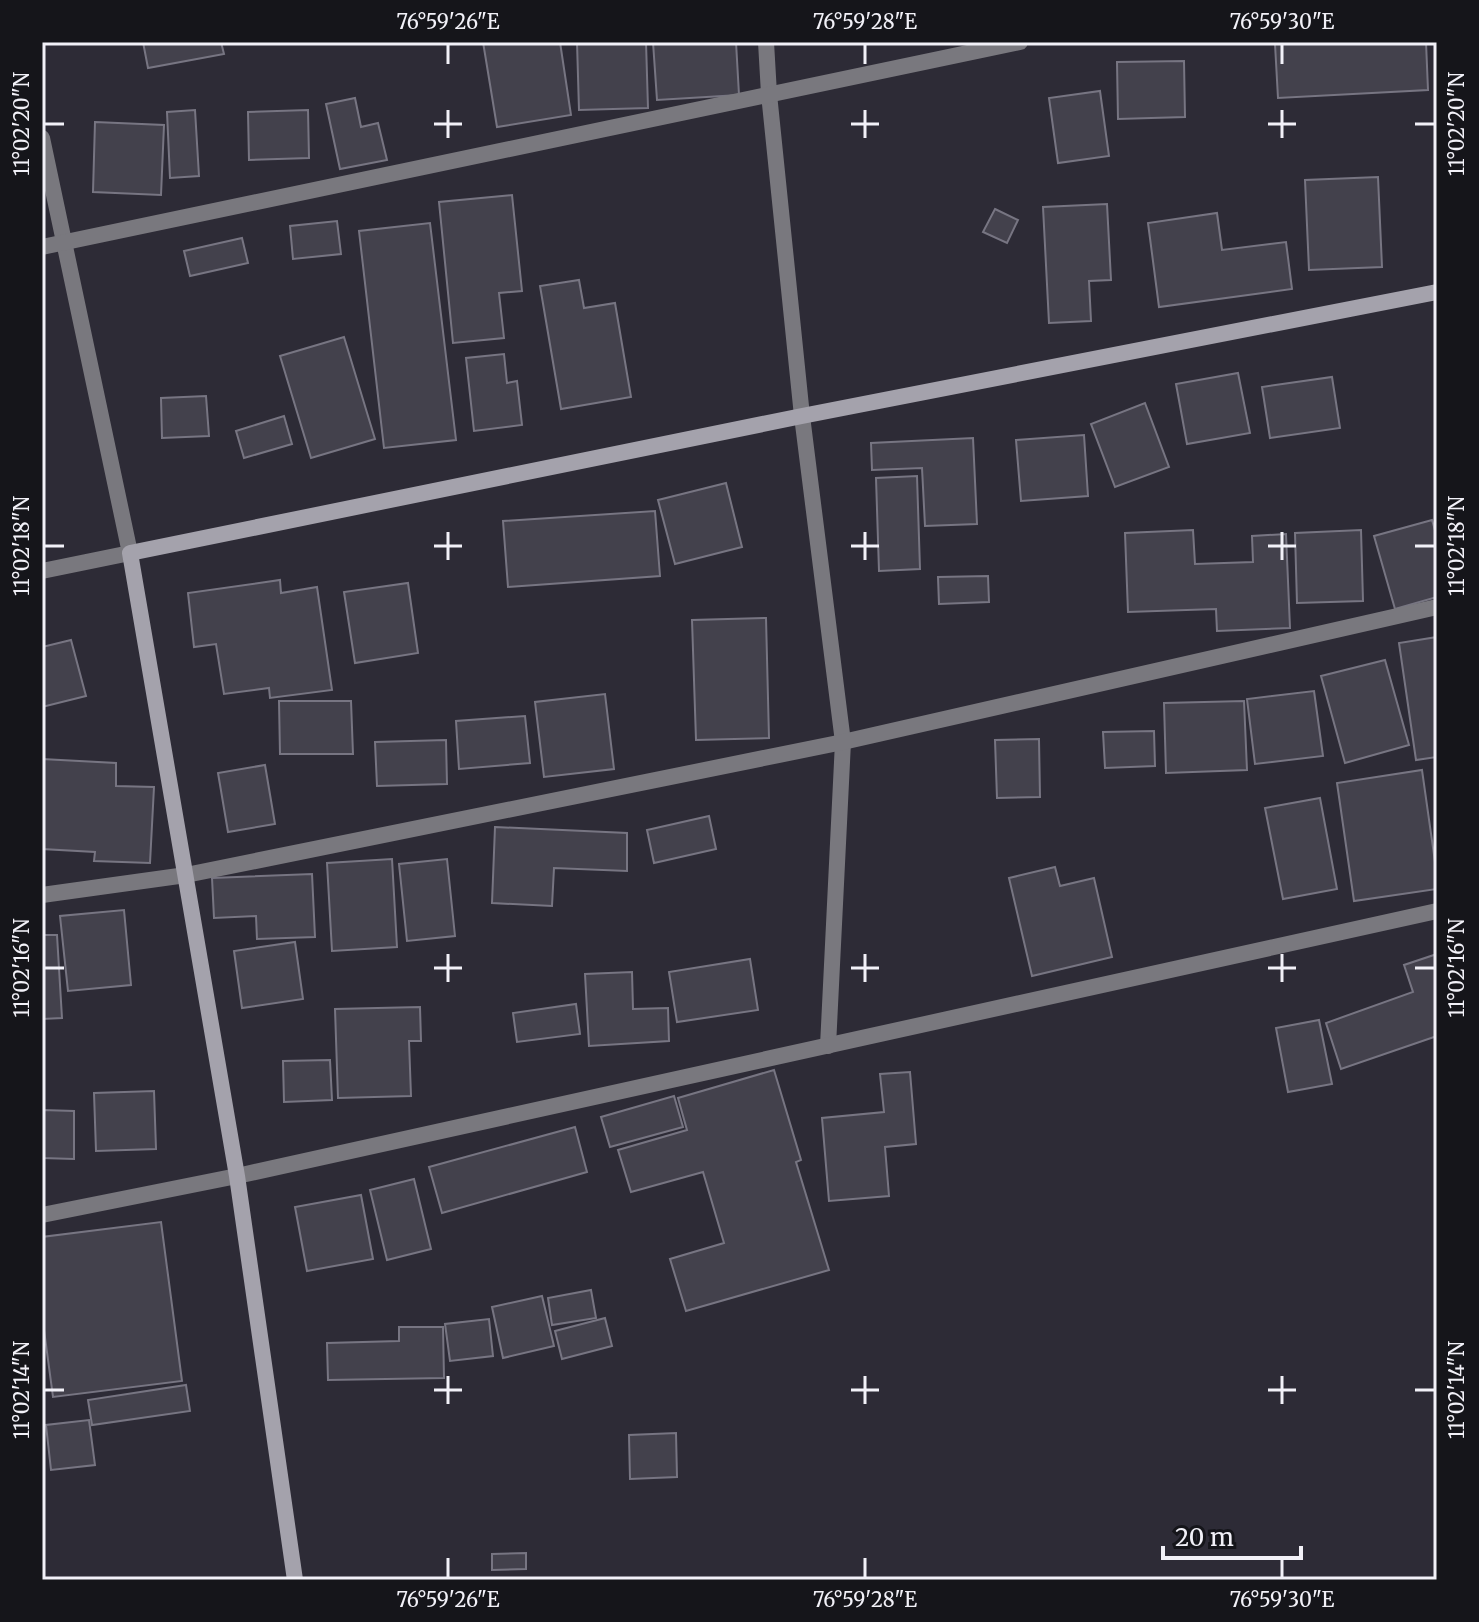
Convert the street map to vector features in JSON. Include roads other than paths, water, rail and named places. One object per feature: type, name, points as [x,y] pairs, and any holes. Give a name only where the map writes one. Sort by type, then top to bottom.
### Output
[{"type":"street","points":[[766,42],[802,416],[843,742],[828,1046]]},
{"type":"street","points":[[42,247],[1020,42]]},
{"type":"street","points":[[42,138],[130,553],[237,1176],[295,1580]]},
{"type":"street","points":[[42,571],[802,416],[1437,292]]},
{"type":"street","points":[[42,895],[186,875],[843,742],[1437,607]]},
{"type":"street","points":[[42,1215],[237,1176],[1437,911]]}]
